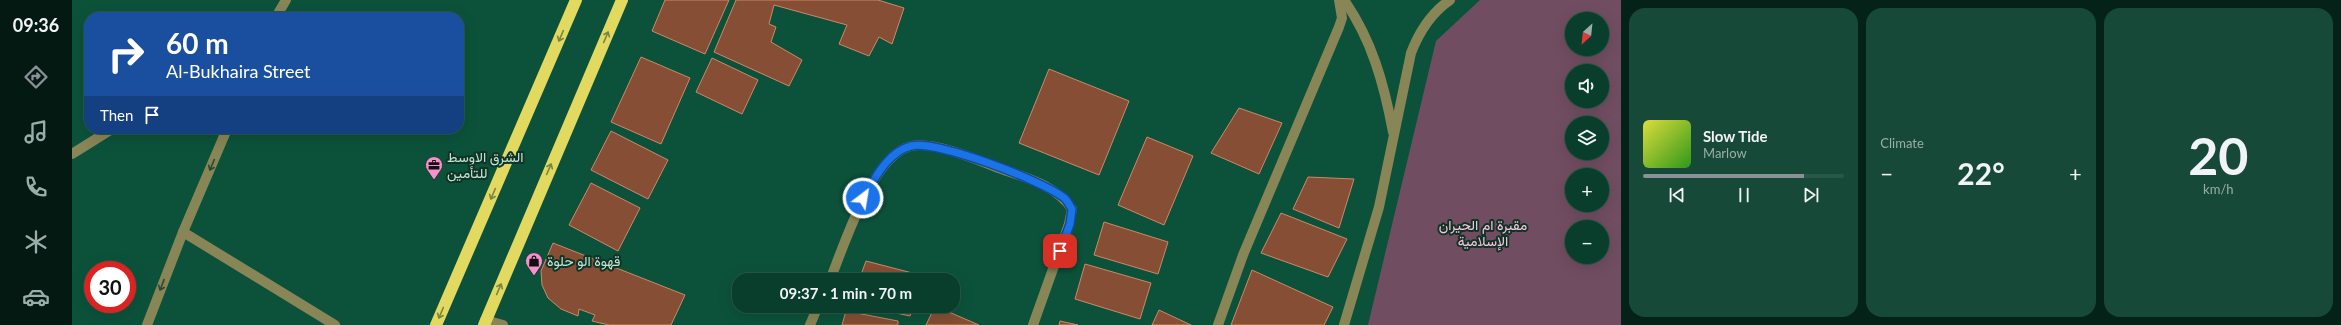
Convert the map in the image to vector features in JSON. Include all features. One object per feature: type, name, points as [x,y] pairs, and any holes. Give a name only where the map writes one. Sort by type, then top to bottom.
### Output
[{"type":"highway","points":[[484,323],[622,0]]},
{"type":"highway","points":[[436,325],[574,1]]},
{"type":"street","points":[[279,12],[286,0]]},
{"type":"street","points":[[1218,325],[1243,255],[1339,27],[1342,18],[1339,0]]},
{"type":"street","points":[[1344,0],[1360,22],[1374,55],[1385,93],[1394,136]]},
{"type":"street","points":[[1344,325],[1379,207],[1411,53],[1417,38],[1440,7],[1450,0]]},
{"type":"street","points":[[72,154],[104,134]]},
{"type":"street","points":[[147,325],[183,232],[225,134]]},
{"type":"street","points":[[833,273],[863,198],[878,173],[892,156],[911,146],[939,148],[1044,186],[1064,198],[1072,209],[1070,224],[1033,325]]},
{"type":"street","points":[[183,232],[335,325]]},
{"type":"street","points":[[810,325],[815,313]]},
{"type":"street","points":[[484,323],[503,325]]},
{"type":"green space","name":"مقبرة ام الحيران الإسلامية","points":[[1480,0],[1621,0],[1621,325],[1368,325],[1436,41]]},
{"type":"building","points":[[665,0],[729,0],[705,54],[652,31]]},
{"type":"building","points":[[736,0],[878,0],[904,8],[892,44],[879,37],[869,56],[839,44],[847,25],[774,5],[769,24],[776,27],[771,42],[802,60],[789,86],[714,52]]},
{"type":"building","points":[[641,57],[690,78],[661,144],[611,122]]},
{"type":"building","points":[[712,58],[758,80],[742,114],[696,92]]},
{"type":"building","points":[[1049,69],[1129,101],[1099,175],[1019,143]]},
{"type":"building","points":[[1239,108],[1282,123],[1259,174],[1211,153]]},
{"type":"building","points":[[611,131],[668,160],[648,199],[591,170]]},
{"type":"building","points":[[1147,137],[1193,156],[1164,225],[1118,205]]},
{"type":"building","points":[[1308,177],[1354,179],[1339,228],[1293,209]]},
{"type":"building","points":[[591,183],[640,208],[618,251],[569,225]]},
{"type":"building","points":[[1281,213],[1347,239],[1328,277],[1261,253]]},
{"type":"building","points":[[1104,222],[1168,242],[1158,274],[1094,255]]},
{"type":"building","points":[[553,243],[685,295],[671,325],[609,325],[592,321],[595,315],[579,309],[578,316],[561,309],[548,298],[542,285],[541,271]]},
{"type":"building","points":[[866,261],[912,273],[862,273]]},
{"type":"building","points":[[1085,264],[1151,283],[1140,319],[1075,299]]},
{"type":"building","points":[[1252,270],[1333,307],[1324,325],[1231,325]]},
{"type":"building","points":[[1159,310],[1191,325],[1152,325]]},
{"type":"building","points":[[845,313],[856,313],[898,321],[898,325],[842,325]]},
{"type":"building","points":[[896,313],[911,313],[910,316]]},
{"type":"building","points":[[932,313],[951,313],[979,325],[926,325]]},
{"type":"building","points":[[1060,321],[1078,325],[1059,325]]},
{"type":"place","name":"الشرق الاوسط للتأمين","points":[[434,180]]},
{"type":"place","name":"قهوة الو حلوة","points":[[534,276]]},
{"type":"route","points":[[863,198],[878,173],[892,156],[911,146],[939,148],[988,164],[1044,186],[1064,198],[1072,209],[1070,224],[1060,251]]}]
